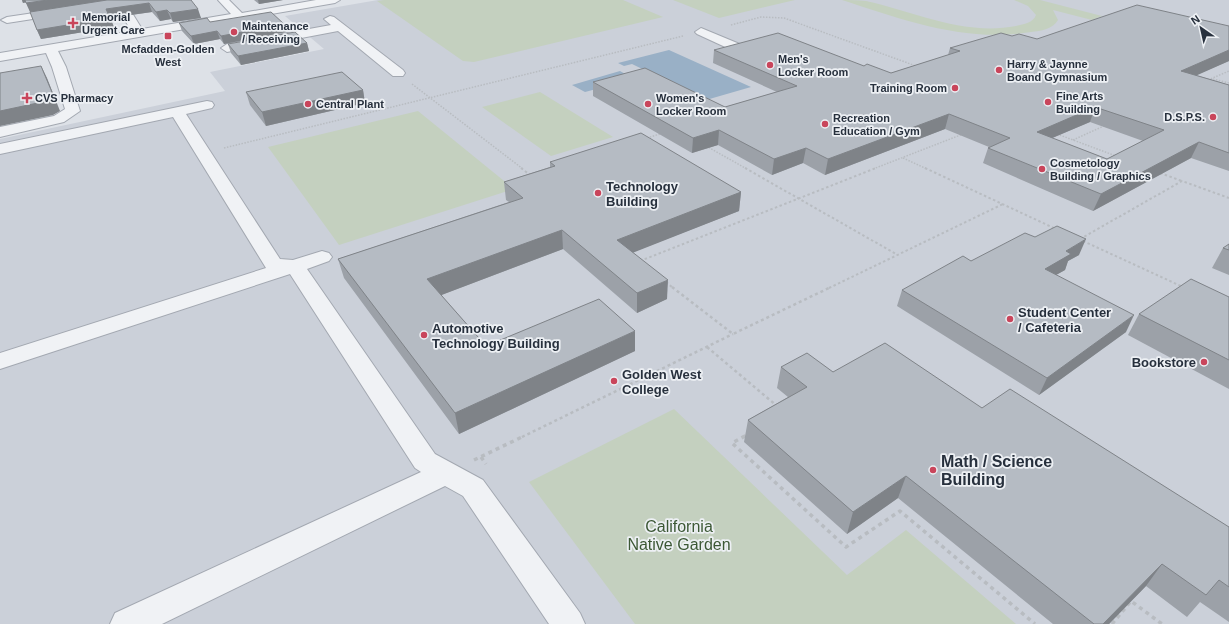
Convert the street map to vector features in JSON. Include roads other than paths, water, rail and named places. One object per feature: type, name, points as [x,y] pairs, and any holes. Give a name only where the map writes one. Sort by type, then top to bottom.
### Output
[{"type":"street","points":[[223,0],[239,16]]},
{"type":"street","points":[[0,57],[335,0]]},
{"type":"street","points":[[4,19],[67,1]]},
{"type":"street","points":[[105,5],[120,2],[138,33]]},
{"type":"street","points":[[311,4],[398,72]]},
{"type":"street","points":[[4,19],[75,10]]},
{"type":"street","points":[[228,48],[340,27]]},
{"type":"street","points":[[701,32],[738,48]]},
{"type":"street","points":[[12,42],[16,54]]},
{"type":"street","points":[[0,132],[59,118],[74,110],[59,67],[50,48]]},
{"type":"street","points":[[44,70],[59,67]]},
{"type":"street","points":[[0,149],[207,105]]},
{"type":"street","points":[[177,112],[274,265],[295,266]]},
{"type":"street","points":[[0,361],[322,257]]},
{"type":"street","points":[[295,266],[425,461],[473,488],[568,624]]},
{"type":"street","points":[[127,624],[446,473]]},
{"type":"water","points":[[669,50],[751,87],[706,100],[632,64],[624,66],[618,63]]},
{"type":"water","points":[[620,71],[634,79],[585,92],[572,85]]},
{"type":"place","name":"Memorial Urgent Care","points":[[73,23]]},
{"type":"place","name":"Maintenance / Receiving","points":[[234,32]]},
{"type":"place","name":"Mcfadden-Golden West","points":[[168,36]]},
{"type":"place","name":"Men's Locker Room","points":[[770,65]]},
{"type":"place","name":"Harry & Jaynne Boand Gymnasium","points":[[999,70]]},
{"type":"place","name":"Training Room","points":[[955,88]]},
{"type":"place","name":"CVS Pharmacy","points":[[27,98]]},
{"type":"place","name":"Fine Arts Building","points":[[1048,102]]},
{"type":"place","name":"Central Plant","points":[[308,104]]},
{"type":"place","name":"Women's Locker Room","points":[[648,104]]},
{"type":"place","name":"D.S.P.S.","points":[[1213,117]]},
{"type":"place","name":"Recreation Education / Gym","points":[[825,124]]},
{"type":"place","name":"Cosmetology Building / Graphics","points":[[1042,169]]},
{"type":"place","name":"Technology Building","points":[[598,193]]},
{"type":"place","name":"Student Center / Cafeteria","points":[[1010,319]]},
{"type":"place","name":"Automotive Technology Building","points":[[424,335]]},
{"type":"place","name":"Bookstore","points":[[1204,362]]},
{"type":"place","name":"Golden West College","points":[[614,381]]},
{"type":"place","name":"Math / Science Building","points":[[933,470]]},
{"type":"park label","name":"California Native Garden","points":[[679,535]]}]
